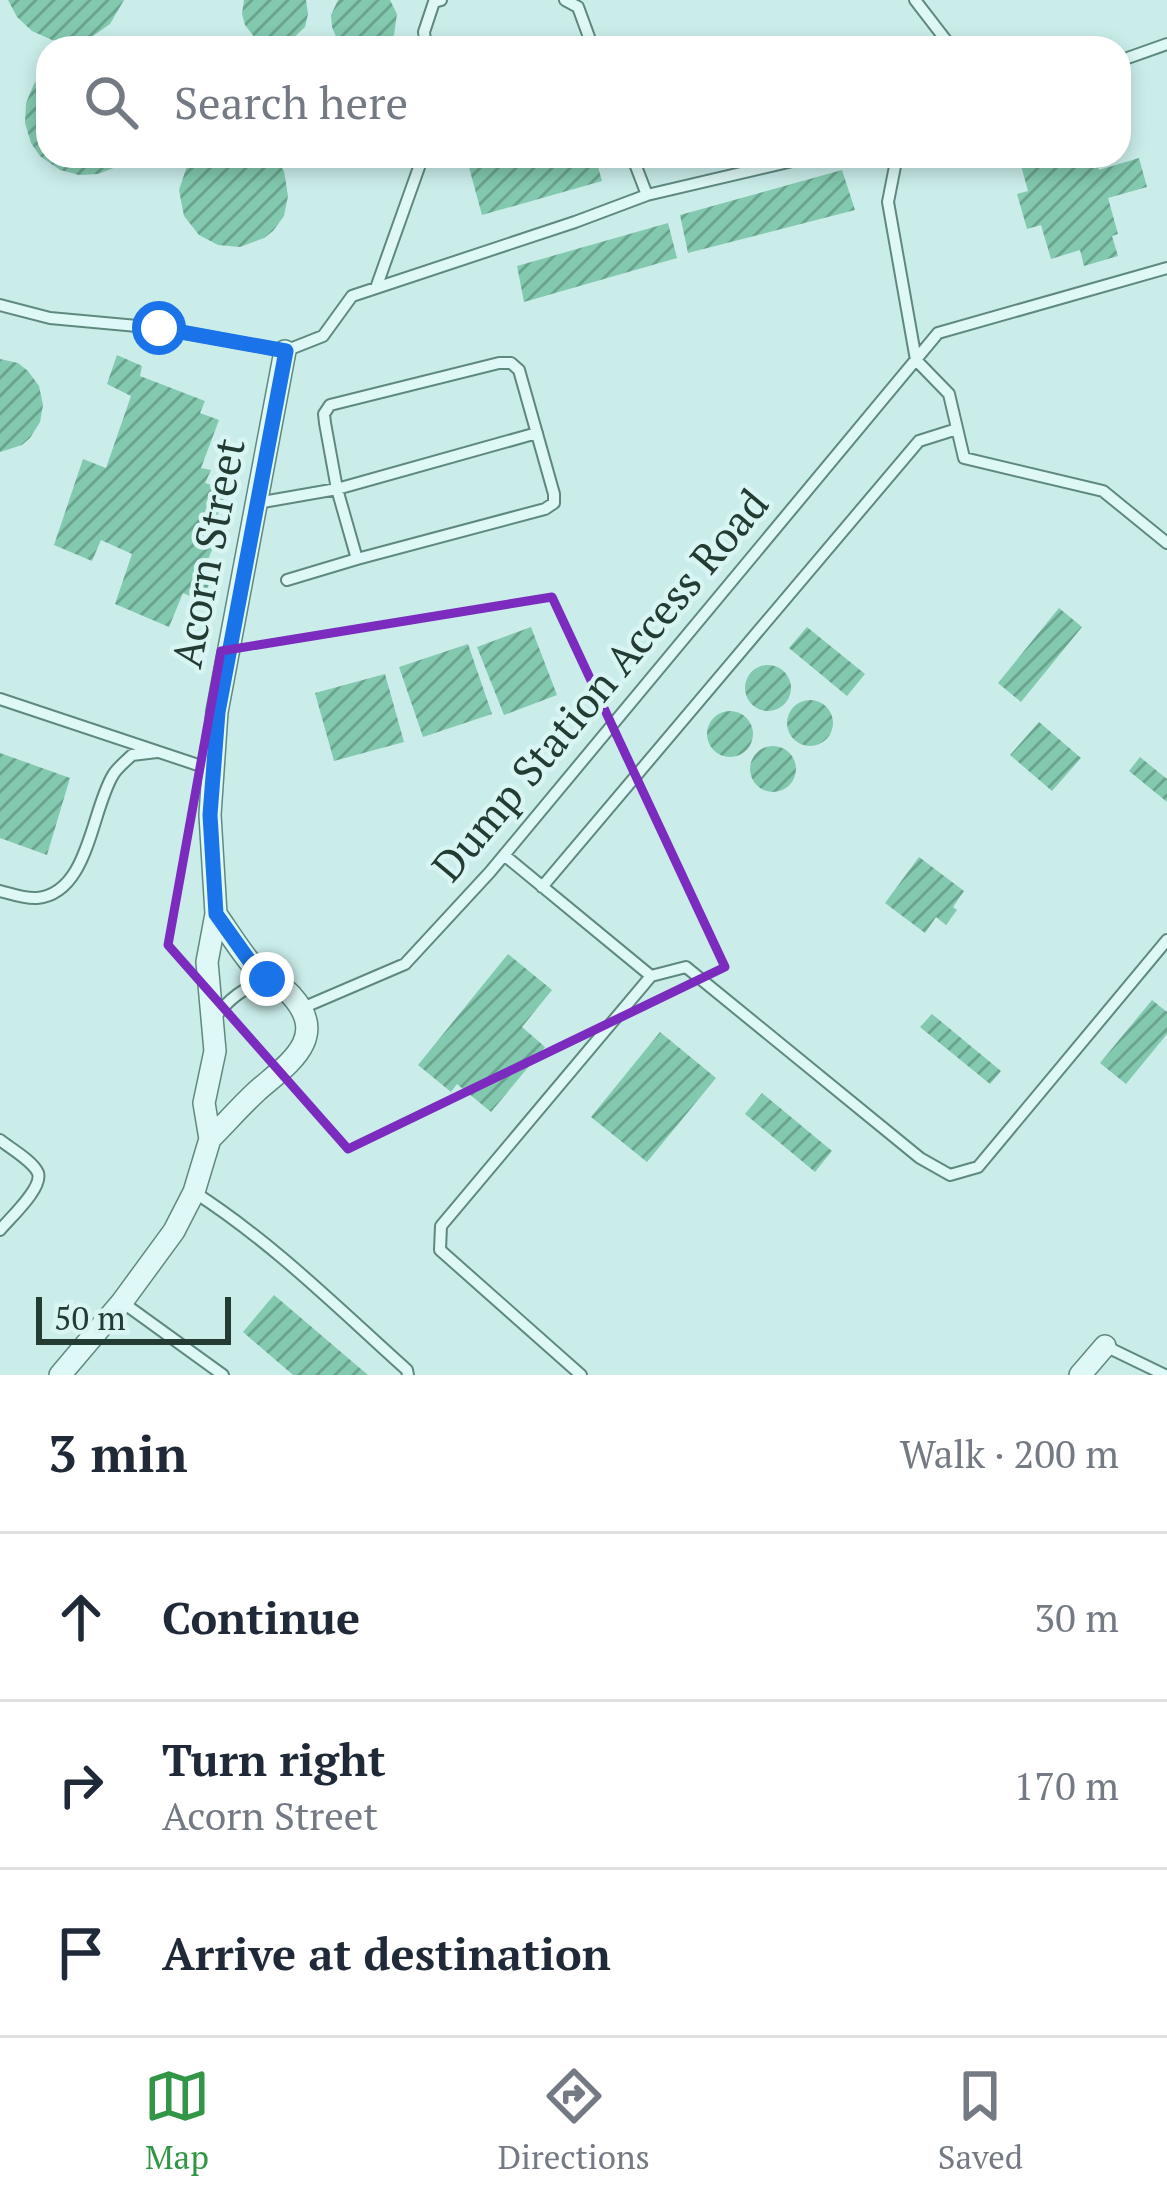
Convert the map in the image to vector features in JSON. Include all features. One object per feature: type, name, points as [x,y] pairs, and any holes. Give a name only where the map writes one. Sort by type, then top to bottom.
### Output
[{"type":"street","name":"Acorn Street","points":[[60,1375],[174,1231],[194,1192],[209,1138],[204,1102],[214,1051],[214,1020],[207,962],[216,914],[210,815],[218,712],[286,351]]},
{"type":"street","points":[[209,1138],[296,1058],[307,1025],[289,992],[253,966],[216,914]]},
{"type":"street","points":[[1080,1375],[1105,1346]]},
{"type":"lane","points":[[424,36],[434,2],[441,0]]},
{"type":"lane","points":[[565,0],[578,7],[589,36]]},
{"type":"lane","points":[[915,0],[943,36]]},
{"type":"lane","points":[[1131,57],[1167,44]]},
{"type":"lane","points":[[376,289],[419,168]]},
{"type":"lane","points":[[637,168],[647,195]]},
{"type":"lane","points":[[0,305],[50,318],[159,328],[286,351],[322,337],[352,296],[647,195],[763,168]]},
{"type":"lane","points":[[895,168],[888,202],[916,359],[949,394],[964,458],[1103,491],[1167,543]]},
{"type":"lane","name":"Dump Station Access Road","points":[[300,1009],[405,964],[504,854],[938,333],[1167,268]]},
{"type":"lane","points":[[287,580],[554,503],[519,370],[512,363],[330,406],[325,423],[357,559]]},
{"type":"lane","points":[[542,886],[919,441],[957,428]]},
{"type":"lane","points":[[257,503],[337,489],[537,433]]},
{"type":"lane","points":[[0,699],[213,770]]},
{"type":"lane","points":[[0,891],[43,898],[70,879],[113,775],[132,754],[157,752]]},
{"type":"lane","points":[[504,854],[651,976]]},
{"type":"lane","points":[[581,1375],[440,1250],[441,1226],[651,976],[686,968],[920,1158],[950,1175],[978,1167],[1167,940]]},
{"type":"lane","points":[[214,1020],[228,1000],[267,979]]},
{"type":"lane","points":[[0,1140],[37,1169],[39,1180],[0,1230]]},
{"type":"lane","points":[[194,1192],[266,1244],[408,1375]]},
{"type":"lane","points":[[122,1302],[223,1375]]},
{"type":"lane","points":[[1105,1346],[1165,1375]]},
{"type":"highlighted area","points":[[552,597],[725,967],[348,1149],[168,945],[221,651]]},
{"type":"building","points":[[8,0],[124,0],[110,24],[93,36],[43,36],[17,17]]},
{"type":"building","points":[[244,0],[306,0],[308,14],[305,27],[295,36],[253,36],[242,14]]},
{"type":"building","points":[[338,0],[390,0],[397,14],[394,35],[336,36],[331,15]]},
{"type":"building","points":[[36,82],[36,150],[25,123]]},
{"type":"building","points":[[1139,158],[1147,187],[1108,198],[1118,234],[1112,236],[1118,256],[1084,266],[1080,250],[1051,259],[1041,225],[1027,229],[1017,194],[1028,191],[1022,168],[1131,168],[1131,160]]},
{"type":"building","points":[[57,168],[113,168],[79,175]]},
{"type":"building","points":[[186,168],[282,168],[288,196],[284,216],[273,231],[240,247],[218,245],[199,235],[184,216],[179,190]]},
{"type":"building","points":[[469,168],[598,168],[602,181],[482,215]]},
{"type":"building","points":[[842,170],[855,210],[688,253],[680,215]]},
{"type":"building","points":[[668,223],[677,258],[524,302],[517,266]]},
{"type":"building","points":[[117,355],[142,366],[140,376],[205,401],[200,413],[219,420],[201,468],[211,470],[205,483],[228,490],[207,540],[215,543],[201,576],[211,578],[203,602],[183,593],[169,627],[115,604],[132,554],[101,540],[92,561],[54,545],[83,459],[106,468],[131,396],[107,384]]},
{"type":"building","points":[[0,359],[28,371],[39,386],[43,405],[30,438],[0,452]]},
{"type":"building","points":[[1059,608],[1082,627],[1021,702],[998,683]]},
{"type":"building","points":[[531,627],[557,695],[504,715],[477,647]]},
{"type":"building","points":[[807,627],[865,674],[847,696],[789,648]]},
{"type":"building","points":[[468,644],[492,714],[423,737],[399,667]]},
{"type":"building","points":[[768,665],[784,672],[791,688],[784,704],[768,711],[752,704],[745,688],[752,672]]},
{"type":"building","points":[[385,674],[404,742],[334,761],[315,693]]},
{"type":"building","points":[[810,700],[826,707],[833,723],[826,739],[810,746],[794,739],[787,723],[794,707]]},
{"type":"building","points":[[730,711],[746,718],[753,734],[746,750],[730,757],[714,750],[707,734],[714,718]]},
{"type":"building","points":[[1039,722],[1081,758],[1052,791],[1010,755]]},
{"type":"building","points":[[773,746],[789,753],[796,769],[789,785],[773,792],[757,785],[750,769],[757,753]]},
{"type":"building","points":[[0,753],[70,778],[47,855],[0,838]]},
{"type":"building","points":[[1140,757],[1167,779],[1167,802],[1129,771]]},
{"type":"building","points":[[919,857],[964,891],[946,925],[936,917],[925,933],[885,903]]},
{"type":"building","points":[[508,954],[552,990],[522,1027],[545,1047],[491,1112],[457,1084],[451,1092],[418,1065]]},
{"type":"building","points":[[1152,1000],[1167,1012],[1167,1034],[1126,1084],[1100,1063]]},
{"type":"building","points":[[932,1014],[1001,1071],[990,1084],[920,1027]]},
{"type":"building","points":[[660,1032],[716,1078],[647,1162],[591,1117]]},
{"type":"building","points":[[762,1093],[832,1151],[815,1172],[745,1114]]},
{"type":"building","points":[[274,1295],[368,1375],[293,1375],[243,1332]]},
{"type":"route","points":[[159,328],[286,351],[218,712],[210,815],[216,914],[267,979]]}]
